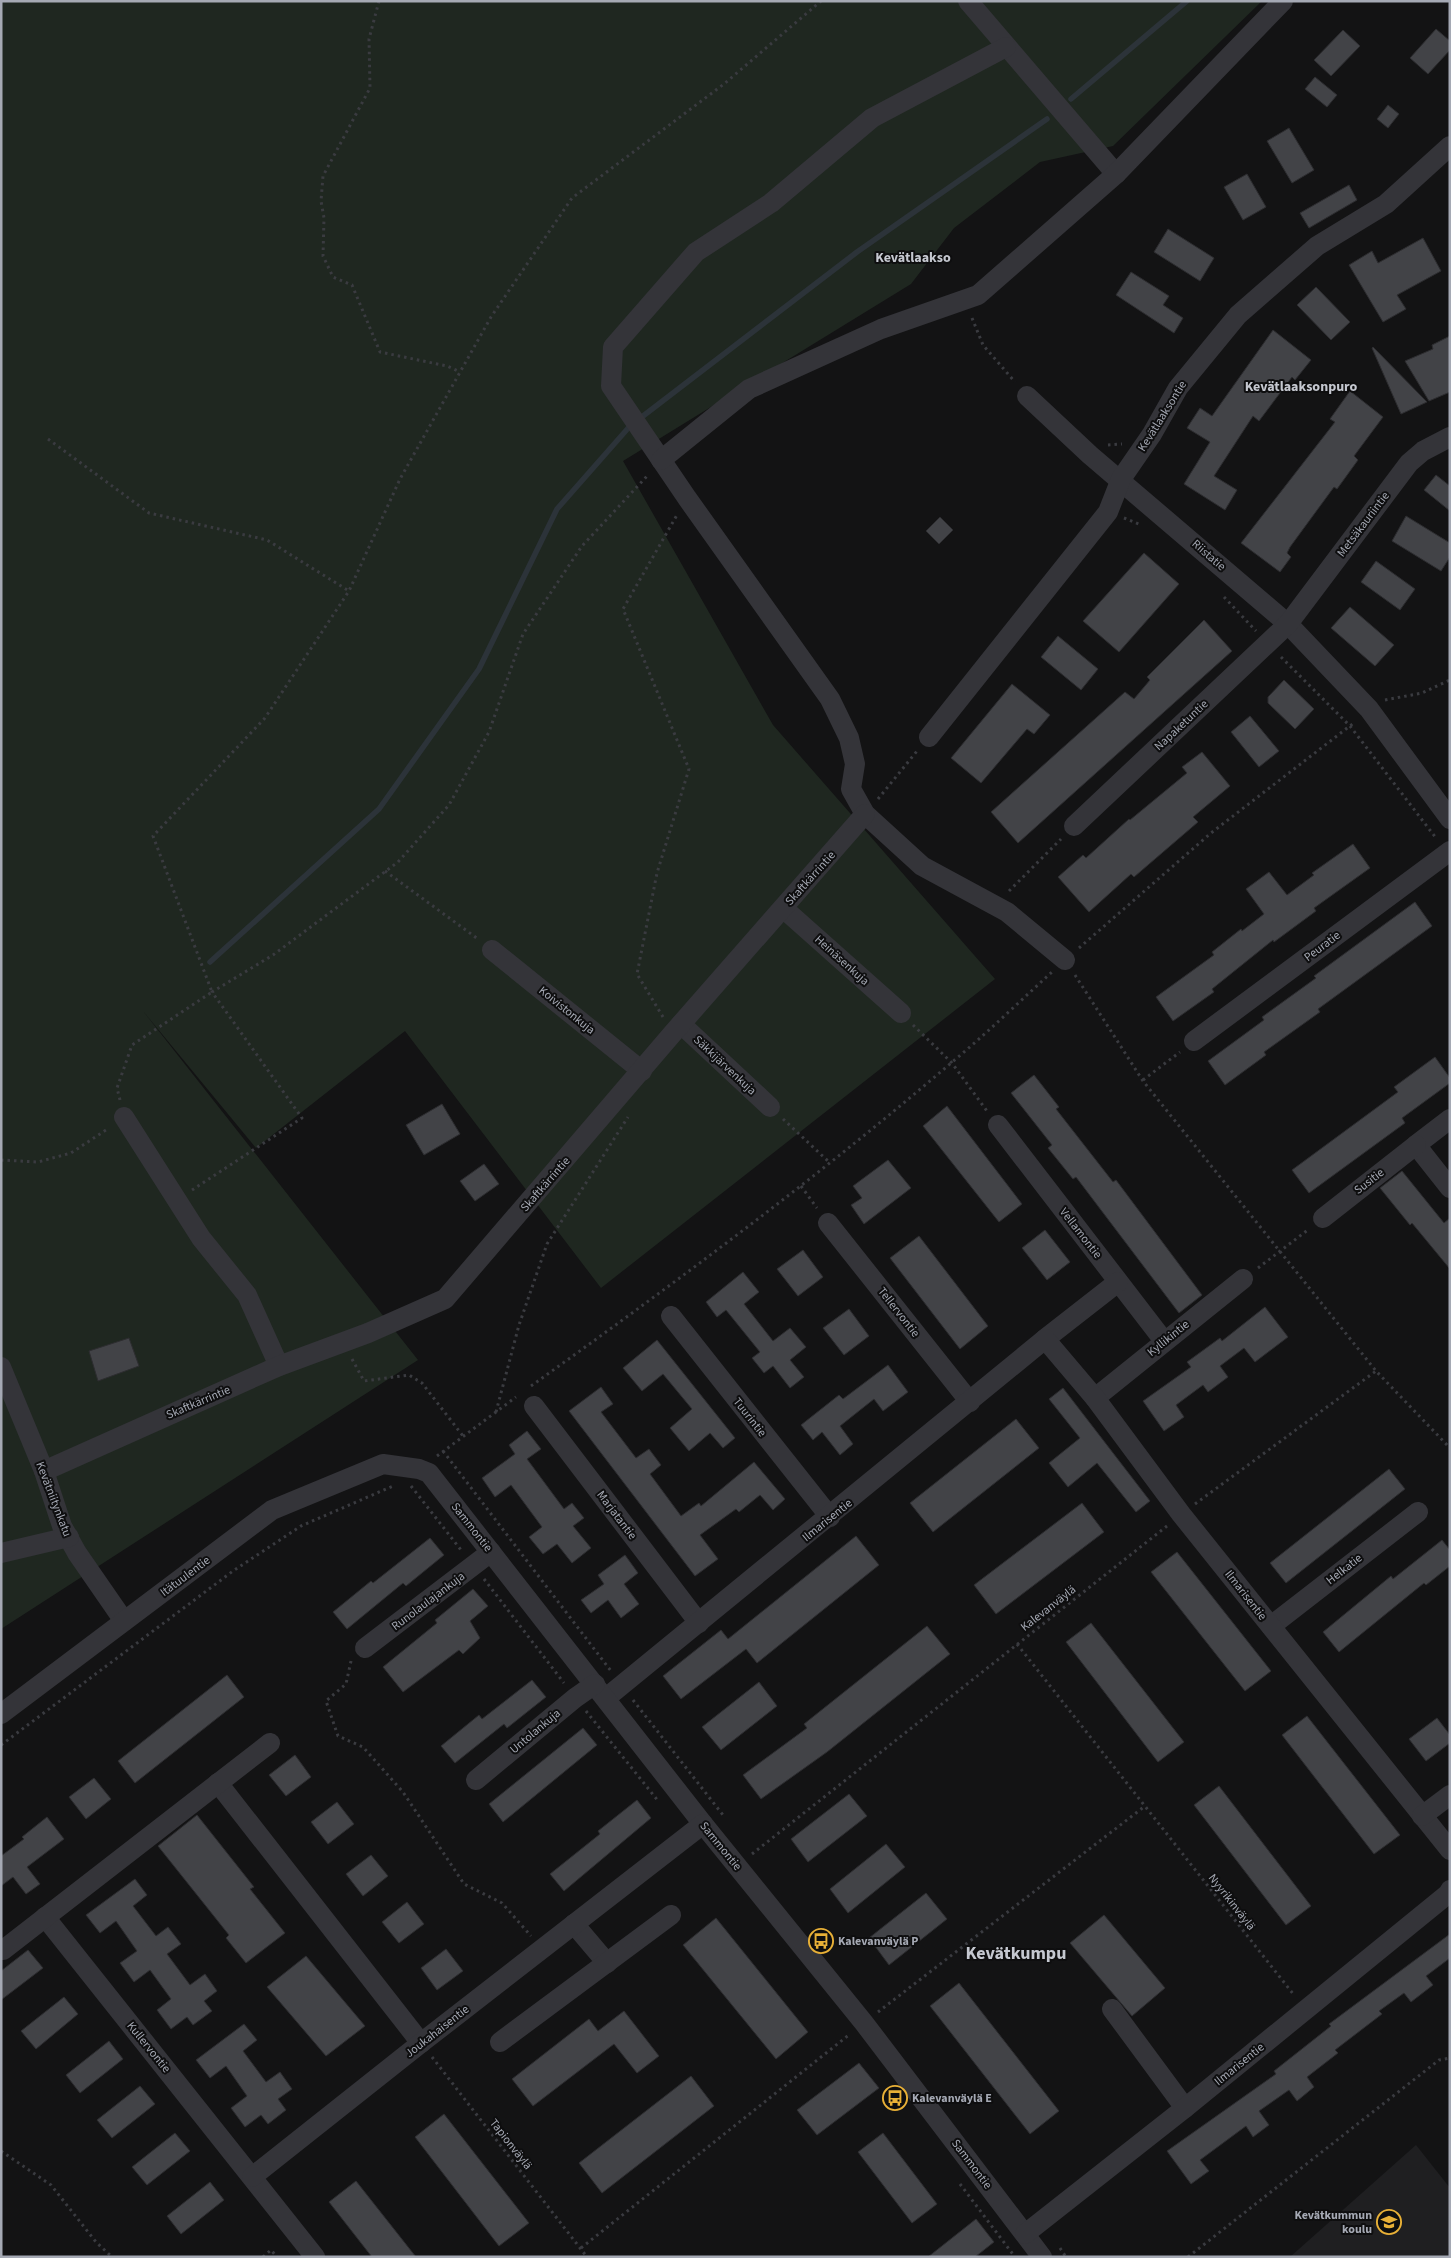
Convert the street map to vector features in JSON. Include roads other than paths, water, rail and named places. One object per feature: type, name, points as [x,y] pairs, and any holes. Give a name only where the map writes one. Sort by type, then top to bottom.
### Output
[{"type":"street","points":[[968,1],[1116,174]]},
{"type":"street","points":[[661,460],[750,388],[880,329],[978,295],[1116,174],[1284,1]]},
{"type":"street","points":[[1006,46],[872,118],[771,202],[696,252],[613,347],[611,386],[687,498],[830,699],[849,738],[854,764],[851,789],[865,814],[922,866],[1007,912],[1065,960]]},
{"type":"street","name":"Kevätlaaksontie","points":[[929,737],[1108,512],[1121,480],[1152,434],[1178,388],[1238,314],[1317,246],[1386,204],[1450,146]]},
{"type":"street","name":"Riistatie","points":[[1027,396],[1090,455],[1288,624],[1369,709],[1450,819]]},
{"type":"street","name":"Metsäkauriintie","points":[[1288,624],[1409,463],[1423,451],[1450,437]]},
{"type":"street","name":"Napaketuntie","points":[[1074,826],[1288,624]]},
{"type":"street","name":"Skaftkärrintie","points":[[44,1471],[279,1366],[445,1299],[677,1028],[865,814]]},
{"type":"street","name":"Peuratie","points":[[1194,1041],[1448,852]]},
{"type":"street","name":"Heinäsenkuja","points":[[784,908],[901,1013]]},
{"type":"street","name":"Koivistonkuja","points":[[492,950],[642,1071]]},
{"type":"street","name":"Säkkijärvenkuja","points":[[677,1028],[770,1107]]},
{"type":"street","points":[[124,1117],[201,1238],[247,1294],[279,1366]]},
{"type":"street","name":"Susitie","points":[[1323,1218],[1450,1119]]},
{"type":"street","name":"Vellamontie","points":[[998,1125],[1164,1341]]},
{"type":"street","points":[[1416,1145],[1450,1188]]},
{"type":"street","name":"Tellervontie","points":[[828,1222],[970,1402]]},
{"type":"street","name":"Kyllikintie","points":[[1095,1398],[1243,1279]]},
{"type":"street","name":"Ilmarisentie","points":[[601,1691],[699,1623],[1045,1339],[1118,1282]]},
{"type":"street","name":"Tuurintie","points":[[671,1316],[830,1517]]},
{"type":"street","name":"Ilmarisentie","points":[[1045,1339],[1095,1398],[1181,1514],[1450,1850]]},
{"type":"street","name":"Kevätniitynkatu","points":[[1,1367],[44,1471],[62,1526],[124,1621]]},
{"type":"street","name":"Marjatantie","points":[[528,1396],[699,1623]]},
{"type":"street","name":"Itätuulentie","points":[[1,1714],[272,1510],[383,1464],[418,1468]]},
{"type":"street","name":"Sammontie","points":[[418,1468],[429,1473],[703,1824],[864,2023],[1042,2257]]},
{"type":"street","name":"Helkatie","points":[[1271,1626],[1418,1512]]},
{"type":"street","points":[[6,1552],[69,1537]]},
{"type":"street","name":"Runolaulajankuja","points":[[366,1648],[491,1552]]},
{"type":"street","name":"Untolankuja","points":[[476,1780],[575,1698],[601,1691]]},
{"type":"street","points":[[3,1950],[270,1743]]},
{"type":"street","points":[[218,1784],[420,2043]]},
{"type":"street","points":[[1422,1816],[1450,1795]]},
{"type":"street","name":"Joukahaisentie","points":[[252,2177],[420,2043],[703,1824]]},
{"type":"street","name":"Ilmarisentie","points":[[1025,2234],[1185,2108],[1450,1890]]},
{"type":"street","points":[[500,2042],[670,1915]]},
{"type":"street","name":"Kullervontie","points":[[46,1917],[252,2177]]},
{"type":"street","points":[[574,1924],[607,1963]]},
{"type":"street","points":[[1112,2009],[1185,2108]]},
{"type":"street","points":[[252,2177],[315,2257]]},
{"type":"waterway","points":[[1071,99],[1187,1]]},
{"type":"waterway","points":[[210,962],[379,809],[479,669],[557,509],[630,426],[857,252],[1047,119]]},
{"type":"place","name":"Kalevanväylä P","points":[[821,1941]]},
{"type":"place","name":"Kalevanväylä E","points":[[895,2098]]},
{"type":"place","name":"Kevätkummun koulu","points":[[1389,2222]]},
{"type":"district","name":"Kevätlaakso","points":[[913,257]]},
{"type":"district","name":"Kevätlaaksonpuro","points":[[1301,386]]},
{"type":"district","name":"Kevätkumpu","points":[[1016,1953]]}]
